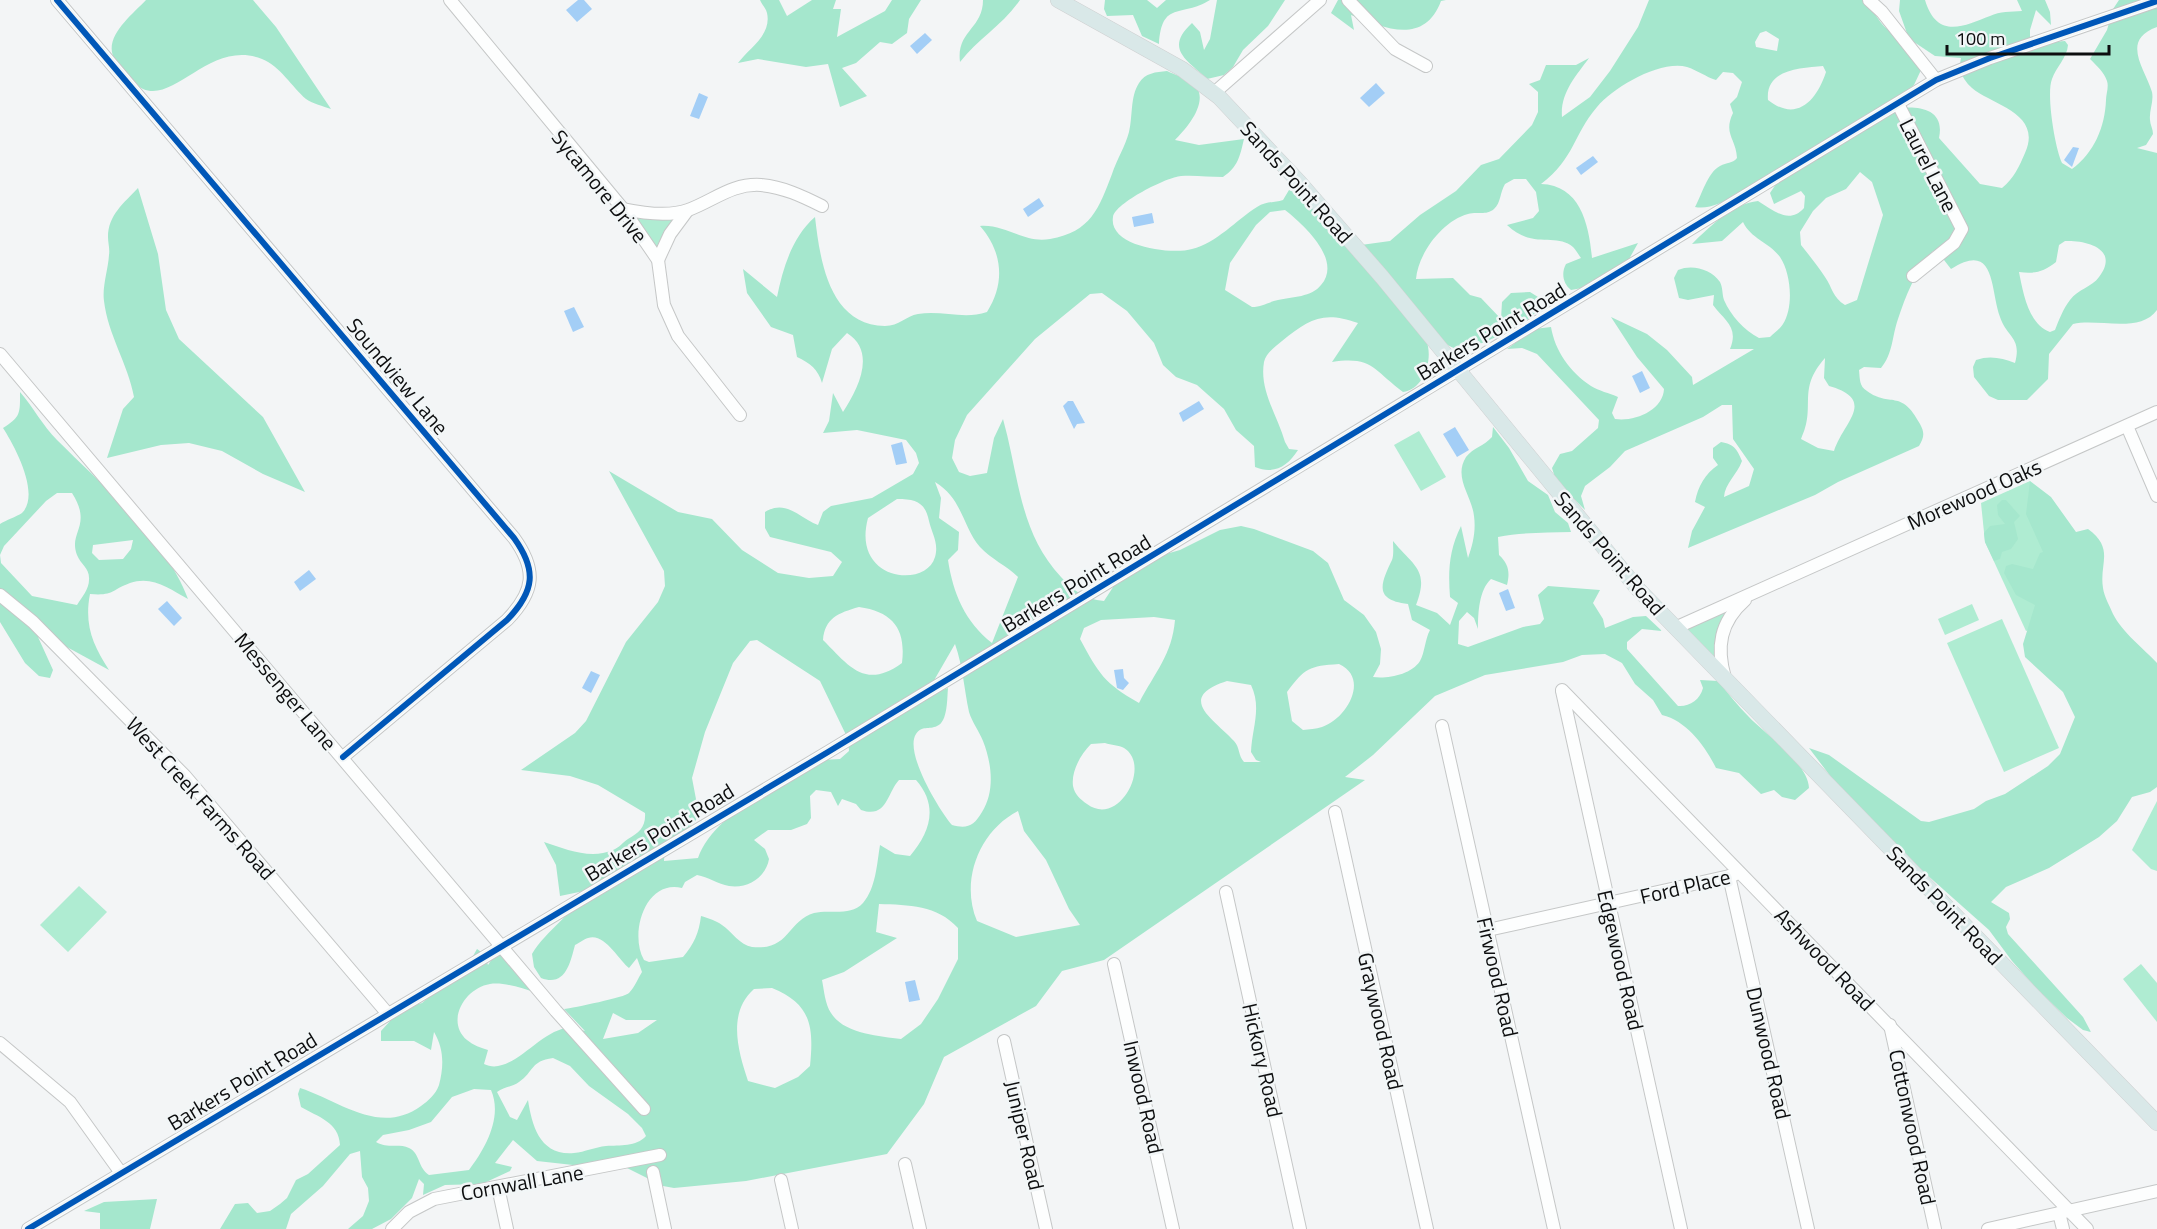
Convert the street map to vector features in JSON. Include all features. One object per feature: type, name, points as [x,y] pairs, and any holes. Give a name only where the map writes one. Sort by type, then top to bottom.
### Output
[{"type":"main road","name":"Sands Point Road","points":[[1058,0],[1073,4],[1182,69],[1214,93],[1300,183],[1619,568],[2157,1123]]},
{"type":"street","name":"Soundview Lane","points":[[57,0],[514,538],[529,563],[531,576],[527,592],[513,613],[343,757]]},
{"type":"street","name":"Sycamore Drive","points":[[450,0],[623,209],[658,260],[661,290],[670,323],[692,355],[741,415]]},
{"type":"street","points":[[1214,93],[1320,0]]},
{"type":"street","points":[[1348,0],[1395,49],[1426,66]]},
{"type":"street","points":[[1869,0],[1882,12],[1936,80]]},
{"type":"street","name":"Barkers Point Road","points":[[28,1229],[828,752],[1936,80],[1990,58],[2157,1]]},
{"type":"street","name":"Laurel Lane","points":[[1898,104],[1962,229],[1954,243],[1913,276]]},
{"type":"street","points":[[623,209],[654,213],[687,211],[730,189],[760,185],[788,190],[822,206]]},
{"type":"street","points":[[658,260],[670,234],[687,211]]},
{"type":"street","name":"Messenger Lane","points":[[0,354],[556,1011],[644,1108]]},
{"type":"street","name":"Morewood Oaks","points":[[1675,628],[2157,412]]},
{"type":"street","points":[[2127,426],[2157,496]]},
{"type":"street","name":"Morewood Oaks","points":[[1725,678],[1719,652],[1724,627],[1731,615],[1752,593]]},
{"type":"street","name":"West Creek Farms Road","points":[[0,595],[33,622],[185,776],[387,1014]]},
{"type":"street","name":"Ashwood Road","points":[[1562,690],[1735,875],[1890,1025],[2065,1212],[2087,1229]]},
{"type":"street","name":"Edgewood Road","points":[[1562,690],[1681,1229]]},
{"type":"street","name":"Firwood Road","points":[[1442,726],[1554,1229]]},
{"type":"street","name":"Graywood Road","points":[[1335,813],[1427,1229]]},
{"type":"street","name":"Ford Place","points":[[1488,930],[1735,875]]},
{"type":"street","name":"Dunwood Road","points":[[1735,875],[1808,1229]]},
{"type":"street","name":"Hickory Road","points":[[1226,892],[1300,1229]]},
{"type":"street","name":"Inwood Road","points":[[1114,964],[1173,1229]]},
{"type":"street","name":"Cottonwood Road","points":[[1890,1025],[1935,1229]]},
{"type":"street","name":"Juniper Road","points":[[1004,1041],[1046,1229]]},
{"type":"street","points":[[0,1043],[70,1102],[121,1173]]},
{"type":"street","name":"Cornwall Lane","points":[[392,1229],[410,1212],[430,1201],[660,1155]]},
{"type":"street","points":[[905,1164],[920,1229]]},
{"type":"street","points":[[653,1172],[665,1229]]},
{"type":"street","points":[[781,1180],[792,1229]]},
{"type":"street","points":[[498,1187],[507,1229]]},
{"type":"street","points":[[1988,1229],[2157,1191]]},
{"type":"street","points":[[2063,1229],[2065,1212]]},
{"type":"green space","points":[[146,0],[253,0],[276,27],[331,109],[306,99],[268,62],[244,55],[227,57],[211,63],[168,87],[155,91],[139,87],[128,78],[117,63],[112,54],[112,46],[119,29]]},
{"type":"green space","points":[[760,0],[779,0],[787,16],[812,0],[836,0],[833,9],[841,9],[837,37],[885,11],[892,0],[921,0],[909,19],[907,33],[892,44],[880,42],[856,63],[842,68],[867,96],[840,107],[828,64],[806,67],[758,59],[738,63],[763,35],[766,28],[767,13]]},
{"type":"green space","points":[[983,0],[1020,0],[960,62],[962,43],[979,18]]},
{"type":"green space","points":[[1105,0],[1147,0],[1157,8],[1166,0],[1210,0],[1169,15],[1164,21],[1159,44],[1142,36],[1133,15],[1107,16],[1104,9]]},
{"type":"green space","points":[[1217,0],[1285,0],[1268,26],[1243,50],[1233,67],[1224,75],[1207,79],[1186,60],[1179,47],[1184,32],[1192,23],[1200,32],[1204,50],[1210,39]]},
{"type":"green space","points":[[1338,0],[1446,0],[1441,1],[1434,15],[1414,29],[1389,28],[1351,15],[1354,30],[1331,13]]},
{"type":"green space","points":[[1649,0],[1865,0],[1887,29],[1909,39],[1899,11],[1900,0],[1925,0],[1930,13],[1937,21],[1952,27],[1998,13],[2022,11],[2017,0],[2045,0],[2050,12],[2051,25],[2036,10],[2030,30],[2030,44],[2065,41],[2068,45],[2066,54],[2052,79],[2050,96],[2059,156],[2062,163],[2072,169],[2080,163],[2092,147],[2101,129],[2108,83],[2090,59],[2107,30],[2113,9],[2119,0],[2157,0],[2157,27],[2140,39],[2137,47],[2141,65],[2152,92],[2150,122],[2153,134],[2146,145],[2137,148],[2157,153],[2157,310],[2150,317],[2130,323],[2073,324],[2049,354],[2048,379],[2027,400],[1998,400],[1989,396],[1974,377],[1973,367],[1976,360],[1991,357],[2015,363],[2017,354],[2015,343],[2000,317],[1989,272],[1984,264],[1976,260],[1951,269],[1933,251],[1921,266],[1908,292],[1885,363],[1881,368],[1864,367],[1859,370],[1860,382],[1864,389],[1875,396],[1901,402],[1913,413],[1923,433],[1919,446],[1838,482],[1815,495],[1688,548],[1692,531],[1705,507],[1695,502],[1698,491],[1706,476],[1718,465],[1713,458],[1713,448],[1721,442],[1729,444],[1737,450],[1742,461],[1724,497],[1749,486],[1754,469],[1733,439],[1732,405],[1722,405],[1703,417],[1625,451],[1610,467],[1585,486],[1581,496],[1585,510],[1556,481],[1552,468],[1560,454],[1572,451],[1598,428],[1599,420],[1537,354],[1522,348],[1507,349],[1534,329],[1551,327],[1560,353],[1576,374],[1594,388],[1618,397],[1612,413],[1615,419],[1631,419],[1653,409],[1659,403],[1664,389],[1637,357],[1611,317],[1647,334],[1667,350],[1692,377],[1693,385],[1754,349],[1730,349],[1732,330],[1713,305],[1714,295],[1688,300],[1679,298],[1674,278],[1678,270],[1695,268],[1712,274],[1721,284],[1724,300],[1730,312],[1753,335],[1759,338],[1770,337],[1780,328],[1789,309],[1790,290],[1787,272],[1776,252],[1751,233],[1743,222],[1722,241],[1692,244],[1722,217],[1749,203],[1758,201],[1775,212],[1787,216],[1798,213],[1804,208],[1805,196],[1801,191],[1774,204],[1770,193],[1790,163],[1730,199],[1706,207],[1695,207],[1715,169],[1737,158],[1729,126],[1733,113],[1730,104],[1737,97],[1742,82],[1733,73],[1723,72],[1716,80],[1687,67],[1664,67],[1638,77],[1614,91],[1589,117],[1561,165],[1541,184],[1565,191],[1580,209],[1588,232],[1592,258],[1638,243],[1628,261],[1582,288],[1571,290],[1564,278],[1566,264],[1581,258],[1573,247],[1559,241],[1526,237],[1507,225],[1533,218],[1539,211],[1536,192],[1526,179],[1514,179],[1505,184],[1498,204],[1491,211],[1471,213],[1458,218],[1441,231],[1426,249],[1416,279],[1453,278],[1470,295],[1481,298],[1501,319],[1502,302],[1511,293],[1530,292],[1539,299],[1539,308],[1533,315],[1487,341],[1458,349],[1446,344],[1361,245],[1390,241],[1420,215],[1456,191],[1481,165],[1499,159],[1532,125],[1538,112],[1538,92],[1529,84],[1540,80],[1546,65],[1576,65],[1589,58],[1566,93],[1562,117],[1590,97],[1638,27]],"holes":[[[1766,31],[1779,39],[1777,51],[1756,47],[1755,42],[1760,33]],[[1914,42],[1935,56],[1961,58],[1959,69],[1970,86],[2021,119],[2027,128],[2029,139],[2016,172],[2002,188],[1980,184],[1939,138],[1940,129],[1935,116],[1923,109],[1900,108],[1894,101],[1914,85],[1921,70]],[[1823,66],[1826,72],[1811,99],[1797,109],[1778,107],[1768,100],[1772,82],[1778,76],[1795,69]],[[1860,172],[1872,182],[1883,215],[1857,300],[1845,305],[1835,296],[1825,277],[1801,245],[1800,232],[1813,211],[1826,198],[1846,189]],[[2065,241],[2083,242],[2098,248],[2106,259],[2099,277],[2073,296],[2063,311],[2055,330],[2050,332],[2036,322],[2032,315],[2019,272],[2039,272],[2056,262],[2059,245]],[[1825,358],[1824,378],[1829,386],[1852,398],[1853,413],[1834,451],[1818,448],[1801,439],[1807,417],[1811,380]]]},
{"type":"green space","points":[[1167,71],[1193,83],[1200,98],[1199,106],[1191,122],[1175,140],[1199,145],[1244,139],[1241,151],[1238,161],[1223,177],[1174,177],[1122,205],[1113,217],[1114,227],[1120,236],[1143,246],[1183,251],[1210,242],[1260,205],[1283,200],[1289,190],[1302,196],[1360,263],[1405,310],[1420,330],[1426,340],[1429,355],[1422,379],[1417,386],[1403,392],[1372,366],[1365,363],[1332,362],[1358,323],[1325,317],[1308,323],[1274,348],[1264,362],[1264,383],[1285,442],[1289,449],[1298,450],[1290,461],[1280,468],[1262,469],[1255,467],[1254,446],[1236,430],[1224,409],[1197,385],[1176,377],[1163,365],[1154,343],[1127,311],[1102,293],[1090,294],[1035,339],[967,415],[955,440],[952,458],[959,472],[970,476],[987,473],[994,438],[1003,419],[1022,502],[1036,541],[1047,560],[1066,582],[1080,594],[1097,600],[1104,601],[1121,575],[1145,560],[1180,550],[1220,530],[1241,526],[1313,551],[1328,563],[1344,600],[1364,615],[1376,632],[1381,649],[1380,664],[1373,677],[1385,677],[1405,673],[1416,666],[1422,657],[1430,630],[1412,620],[1408,604],[1389,599],[1385,594],[1383,583],[1393,558],[1393,541],[1413,563],[1420,576],[1420,593],[1416,605],[1437,613],[1450,625],[1458,603],[1450,597],[1449,569],[1452,552],[1461,526],[1468,558],[1473,543],[1475,522],[1461,472],[1466,457],[1492,437],[1493,427],[1509,448],[1528,481],[1548,495],[1555,512],[1568,523],[1571,532],[1525,533],[1498,537],[1499,555],[1508,569],[1507,585],[1491,579],[1484,589],[1480,602],[1478,629],[1474,618],[1467,612],[1459,621],[1458,644],[1468,647],[1523,627],[1540,624],[1544,619],[1538,595],[1548,586],[1600,590],[1593,603],[1603,619],[1605,628],[1633,617],[1646,616],[1662,631],[1642,629],[1627,642],[1627,649],[1678,706],[1686,705],[1697,699],[1703,688],[1700,680],[1718,681],[1749,717],[1794,759],[1807,778],[1809,788],[1795,800],[1782,797],[1774,790],[1761,794],[1739,773],[1716,768],[1694,736],[1679,723],[1662,715],[1653,700],[1635,684],[1622,663],[1605,654],[1582,655],[1563,662],[1485,675],[1435,696],[1373,755],[1345,777],[1365,780],[1104,960],[1062,971],[1036,1006],[944,1057],[924,1104],[887,1154],[746,1181],[674,1188],[663,1186],[619,1164],[573,1165],[537,1161],[513,1140],[495,1163],[512,1167],[510,1171],[482,1184],[445,1185],[423,1195],[424,1184],[419,1179],[412,1198],[391,1219],[372,1229],[348,1229],[363,1216],[369,1201],[368,1188],[362,1177],[360,1151],[350,1154],[323,1186],[291,1214],[286,1229],[220,1229],[235,1204],[248,1203],[257,1213],[270,1211],[280,1204],[287,1198],[296,1180],[308,1174],[340,1145],[339,1137],[332,1126],[321,1117],[301,1107],[298,1094],[300,1088],[375,1117],[390,1118],[406,1114],[432,1097],[439,1085],[442,1071],[440,1045],[434,1032],[431,1050],[414,1041],[381,1041],[381,1031],[401,1009],[422,1003],[469,963],[477,949],[484,954],[488,965],[501,945],[536,993],[519,987],[490,984],[473,992],[461,1006],[458,1024],[461,1032],[469,1042],[488,1050],[484,1064],[495,1066],[516,1058],[560,1030],[573,1028],[585,1031],[564,1009],[626,995],[642,972],[637,958],[629,968],[611,948],[594,937],[575,945],[565,972],[556,979],[541,978],[534,967],[532,954],[575,906],[584,891],[560,896],[556,865],[544,842],[587,854],[604,853],[617,848],[638,832],[645,818],[645,813],[598,785],[570,776],[521,770],[575,733],[586,721],[626,642],[658,602],[665,586],[664,571],[609,471],[678,512],[712,519],[742,550],[778,573],[809,578],[833,576],[842,562],[831,552],[770,537],[765,528],[765,512],[772,508],[786,508],[818,525],[823,512],[831,506],[872,498],[913,474],[919,463],[916,453],[906,440],[857,430],[823,433],[829,421],[833,393],[843,412],[854,393],[862,371],[861,350],[856,341],[847,333],[832,349],[822,383],[813,367],[797,357],[793,335],[771,327],[747,293],[743,269],[777,297],[782,275],[794,243],[815,217],[820,252],[831,287],[851,315],[866,323],[885,326],[918,314],[970,315],[987,312],[997,289],[999,267],[993,246],[980,226],[998,228],[1041,240],[1064,236],[1084,224],[1092,217],[1103,198],[1125,143],[1136,88],[1144,77]],"holes":[[[1285,210],[1318,243],[1324,254],[1327,275],[1321,285],[1312,292],[1252,307],[1225,290],[1230,263],[1256,225],[1270,212]],[[935,482],[957,504],[980,547],[1018,577],[992,643],[974,626],[953,584],[948,560],[958,550],[959,532],[939,518],[941,498]],[[897,499],[919,503],[925,510],[935,539],[935,557],[929,567],[918,573],[905,575],[892,573],[879,566],[870,555],[866,539],[868,518]],[[859,607],[871,609],[889,618],[895,624],[902,641],[902,663],[889,671],[878,674],[868,674],[850,666],[823,640],[827,626],[834,618]],[[1154,617],[1175,620],[1167,653],[1139,703],[1104,677],[1080,639],[1084,628],[1101,620]],[[757,640],[820,681],[848,739],[849,751],[840,759],[823,760],[770,789],[734,813],[706,842],[698,858],[664,861],[665,847],[694,823],[699,815],[692,778],[705,732],[733,663],[750,641]],[[955,644],[962,669],[969,712],[986,750],[991,777],[989,795],[982,812],[970,825],[962,827],[952,825],[946,818],[925,781],[915,754],[914,742],[918,731],[941,724],[946,709],[948,688],[925,696]],[[1339,664],[1348,670],[1353,679],[1354,688],[1347,707],[1340,716],[1322,727],[1303,730],[1292,721],[1287,692],[1303,673],[1314,667]],[[1227,681],[1251,685],[1256,702],[1251,752],[1256,760],[1261,762],[1244,762],[1236,743],[1209,717],[1201,702],[1203,694]],[[1105,743],[1120,746],[1132,756],[1135,767],[1133,780],[1120,801],[1110,808],[1099,809],[1087,804],[1078,796],[1073,780],[1080,758],[1091,744]],[[899,780],[916,780],[928,800],[927,829],[910,856],[895,854],[880,845],[871,890],[858,907],[846,911],[814,913],[798,922],[774,945],[764,947],[748,946],[720,924],[701,916],[695,938],[683,957],[649,962],[644,960],[638,937],[640,923],[643,911],[658,892],[669,887],[682,888],[685,882],[697,875],[729,886],[749,884],[760,876],[769,859],[765,849],[754,840],[768,830],[791,830],[807,824],[811,818],[810,796],[816,790],[831,792],[838,806],[842,799],[856,804],[861,810],[870,812],[876,811],[885,803]],[[1018,811],[1024,831],[1046,860],[1069,909],[1080,925],[1016,937],[977,921],[972,906],[971,890],[972,874],[983,844],[993,831]],[[879,904],[912,906],[932,911],[950,920],[958,928],[958,959],[938,999],[921,1024],[901,1039],[853,1030],[844,1026],[831,1013],[822,980],[844,972],[897,938],[876,932]],[[772,988],[795,1001],[802,1009],[810,1028],[810,1066],[798,1077],[775,1088],[748,1081],[738,1045],[740,1009],[754,989]],[[613,1013],[626,1020],[657,1020],[638,1033],[603,1039]],[[553,1058],[570,1066],[589,1086],[628,1114],[642,1128],[646,1136],[633,1144],[574,1153],[553,1150],[535,1129],[528,1100],[517,1120],[510,1117],[497,1092],[519,1082],[536,1064]],[[474,1089],[491,1090],[494,1100],[494,1122],[486,1143],[469,1170],[429,1175],[423,1169],[413,1150],[376,1142],[383,1135],[409,1130],[431,1122],[452,1097]]]},
{"type":"green space","points":[[138,188],[158,254],[166,310],[179,339],[263,417],[305,492],[263,474],[222,451],[189,443],[161,445],[107,458],[123,409],[134,397],[106,314],[104,290],[109,253],[108,237],[114,216]]},
{"type":"green space","points":[[633,215],[678,216],[658,251]]},
{"type":"green space","points":[[20,392],[52,435],[149,534],[165,555],[188,599],[168,587],[146,581],[130,583],[108,593],[90,594],[88,615],[91,634],[109,670],[65,646],[38,637],[53,670],[50,678],[39,676],[25,663],[0,622],[0,555],[0,524],[22,513],[27,505],[29,494],[19,457],[3,428],[18,414]],"holes":[[[57,493],[72,493],[80,513],[75,547],[89,576],[88,587],[77,605],[32,596],[1,563],[0,555],[4,546],[46,501]],[[133,540],[131,549],[123,559],[99,560],[92,553],[93,545]]]},
{"type":"green space","points":[[1419,431],[1446,477],[1421,491],[1394,445]]},
{"type":"green space","points":[[2030,481],[2084,608],[2026,631],[1985,542],[1981,503]]},
{"type":"green space","points":[[2030,481],[2051,497],[2076,532],[2088,529],[2101,543],[2104,550],[2103,588],[2113,614],[2127,634],[2157,663],[2157,787],[2150,792],[2132,797],[2117,821],[2099,837],[2049,868],[2006,887],[1991,902],[2009,913],[2010,919],[2006,927],[2008,934],[2083,1017],[2091,1032],[2083,1030],[2067,1018],[2035,987],[1989,930],[1917,866],[1831,777],[1809,748],[1829,755],[1921,821],[1929,822],[1974,809],[1986,801],[2005,794],[2048,766],[2060,754],[2075,717],[2063,692],[2025,657],[2023,644],[2035,605],[2016,595],[2004,573],[2006,566],[2012,564],[2033,569],[2040,553],[2043,552],[2026,514]]},
{"type":"green space","points":[[2002,500],[2006,500],[2020,516],[2014,522],[2018,539],[2011,549],[2002,552],[2000,559],[1994,561],[1985,542],[1984,533],[1990,526],[2005,524],[1998,515],[1997,505]]},
{"type":"green space","points":[[1752,593],[1724,628],[1725,678],[1675,628]]},
{"type":"green space","points":[[1972,604],[1979,620],[1945,635],[1938,619]]},
{"type":"green space","points":[[2002,619],[2059,748],[2004,772],[1947,643]]},
{"type":"green space","points":[[2157,801],[2157,871],[2151,869],[2132,850]]},
{"type":"green space","points":[[79,886],[107,912],[68,952],[40,925]]},
{"type":"green space","points":[[2141,964],[2157,983],[2157,1022],[2123,979]]},
{"type":"green space","points":[[157,1199],[150,1229],[100,1229],[100,1213],[84,1211],[104,1202]]},
{"type":"water","points":[[578,0],[584,0],[592,9],[577,22],[566,10]]},
{"type":"water","points":[[925,33],[932,40],[917,54],[910,46]]},
{"type":"water","points":[[1376,83],[1385,93],[1369,107],[1360,98]]},
{"type":"water","points":[[699,93],[708,97],[699,119],[690,116]]},
{"type":"water","points":[[2073,147],[2079,148],[2072,167],[2064,160]]},
{"type":"water","points":[[1593,156],[1598,162],[1581,175],[1576,168]]},
{"type":"water","points":[[1039,198],[1044,206],[1028,217],[1023,209]]},
{"type":"water","points":[[1152,213],[1154,223],[1134,227],[1132,217]]},
{"type":"water","points":[[574,307],[584,327],[573,332],[564,311]]},
{"type":"water","points":[[1642,371],[1650,388],[1640,393],[1632,376]]},
{"type":"water","points":[[1068,401],[1073,401],[1085,423],[1077,424],[1074,429],[1063,406]]},
{"type":"water","points":[[1199,401],[1204,409],[1183,422],[1179,413]]},
{"type":"water","points":[[1455,427],[1469,450],[1457,457],[1443,434]]},
{"type":"water","points":[[902,442],[907,463],[896,465],[891,445]]},
{"type":"water","points":[[309,570],[316,579],[300,591],[294,582]]},
{"type":"water","points":[[1508,589],[1515,608],[1506,611],[1499,593]]},
{"type":"water","points":[[167,601],[182,618],[174,626],[158,609]]},
{"type":"water","points":[[1123,669],[1124,678],[1129,683],[1123,690],[1117,688],[1114,670]]},
{"type":"water","points":[[591,671],[600,675],[591,693],[582,688]]},
{"type":"water","points":[[915,980],[920,1000],[909,1002],[905,982]]},
{"type":"cycle path","points":[[57,0],[514,538],[527,560],[530,580],[528,590],[507,620],[343,757]]},
{"type":"cycle path","points":[[28,1229],[828,752],[1936,80],[1990,58],[2157,1]]}]
